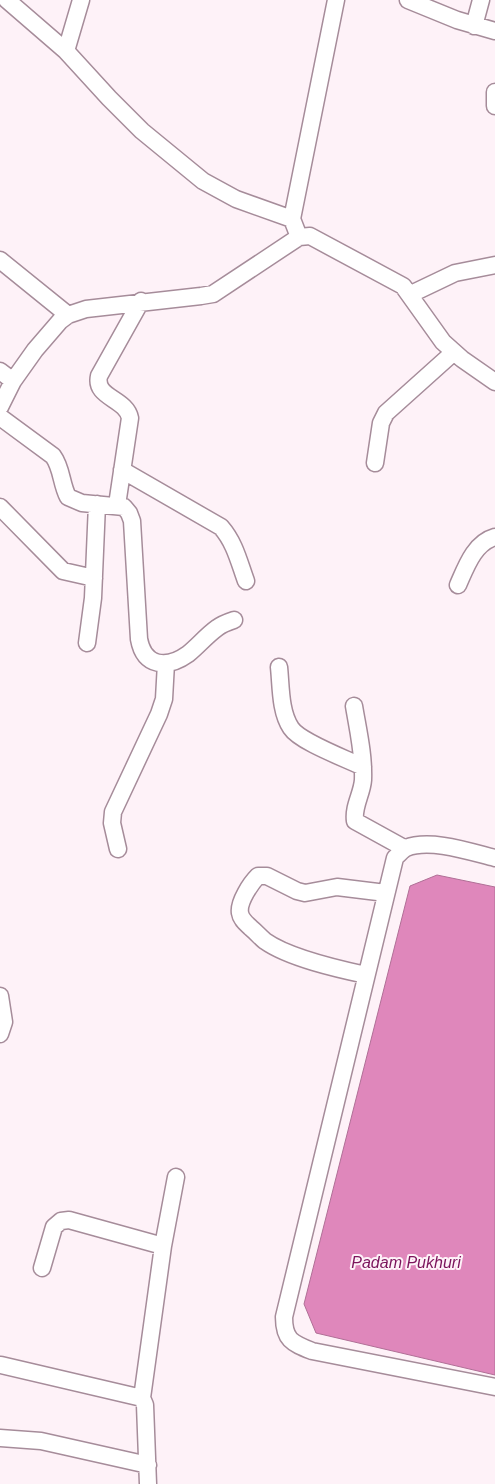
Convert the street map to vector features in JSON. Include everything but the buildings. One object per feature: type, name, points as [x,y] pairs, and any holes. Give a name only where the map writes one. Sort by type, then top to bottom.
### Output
[{"type":"street","points":[[7,0],[66,51],[142,131],[203,181],[236,199],[292,219]]},
{"type":"street","points":[[66,51],[80,0]]},
{"type":"street","points":[[299,237],[292,219],[336,0]]},
{"type":"street","points":[[408,0],[474,26],[495,31]]},
{"type":"street","points":[[474,26],[481,0]]},
{"type":"street","points":[[495,92],[495,106]]},
{"type":"street","points":[[0,407],[13,381],[60,321],[68,315],[86,308],[213,294],[299,237],[310,236],[398,282],[411,294],[443,342],[468,364],[495,382]]},
{"type":"street","points":[[0,260],[68,315]]},
{"type":"street","points":[[411,294],[455,273],[495,265]]},
{"type":"street","points":[[117,505],[130,418],[125,406],[102,392],[98,381],[99,376],[141,302]]},
{"type":"street","points":[[375,463],[382,423],[386,413],[454,352]]},
{"type":"street","points":[[0,371],[13,381]]},
{"type":"street","points":[[0,417],[53,456],[58,462],[64,491],[68,497],[82,503],[117,505],[124,507],[129,513],[132,521],[141,649],[150,661],[158,664],[166,663],[188,654],[217,627],[234,620]]},
{"type":"street","points":[[122,470],[221,527],[234,547],[246,581]]},
{"type":"street","points":[[87,643],[94,598],[98,504]]},
{"type":"street","points":[[0,507],[63,571],[94,578]]},
{"type":"street","points":[[458,585],[468,562],[479,545],[495,537]]},
{"type":"street","points":[[118,849],[112,823],[113,812],[159,714],[164,699],[166,663]]},
{"type":"street","points":[[279,667],[286,716],[291,729],[300,737],[363,767]]},
{"type":"street","points":[[354,706],[363,767],[363,782],[354,813],[356,821],[404,848]]},
{"type":"street","points":[[495,858],[423,844],[404,848],[395,858],[284,1317],[284,1330],[289,1340],[298,1346],[495,1387]]},
{"type":"street","points":[[366,975],[338,969],[304,958],[266,941],[244,921],[240,912],[242,902],[253,881],[258,876],[267,876],[306,893],[337,887],[386,893]]},
{"type":"street","points":[[0,996],[4,1022],[0,1034]]},
{"type":"street","points":[[148,1484],[145,1405],[142,1398],[163,1246],[176,1177]]},
{"type":"street","points":[[42,1268],[54,1227],[61,1221],[69,1220],[163,1246]]},
{"type":"street","points":[[1,1365],[142,1398]]},
{"type":"street","points":[[0,1438],[41,1441],[148,1465]]},
{"type":"water","name":"Padam Pukhuri","points":[[437,875],[495,887],[495,1375],[316,1333],[304,1304],[410,886]]}]
